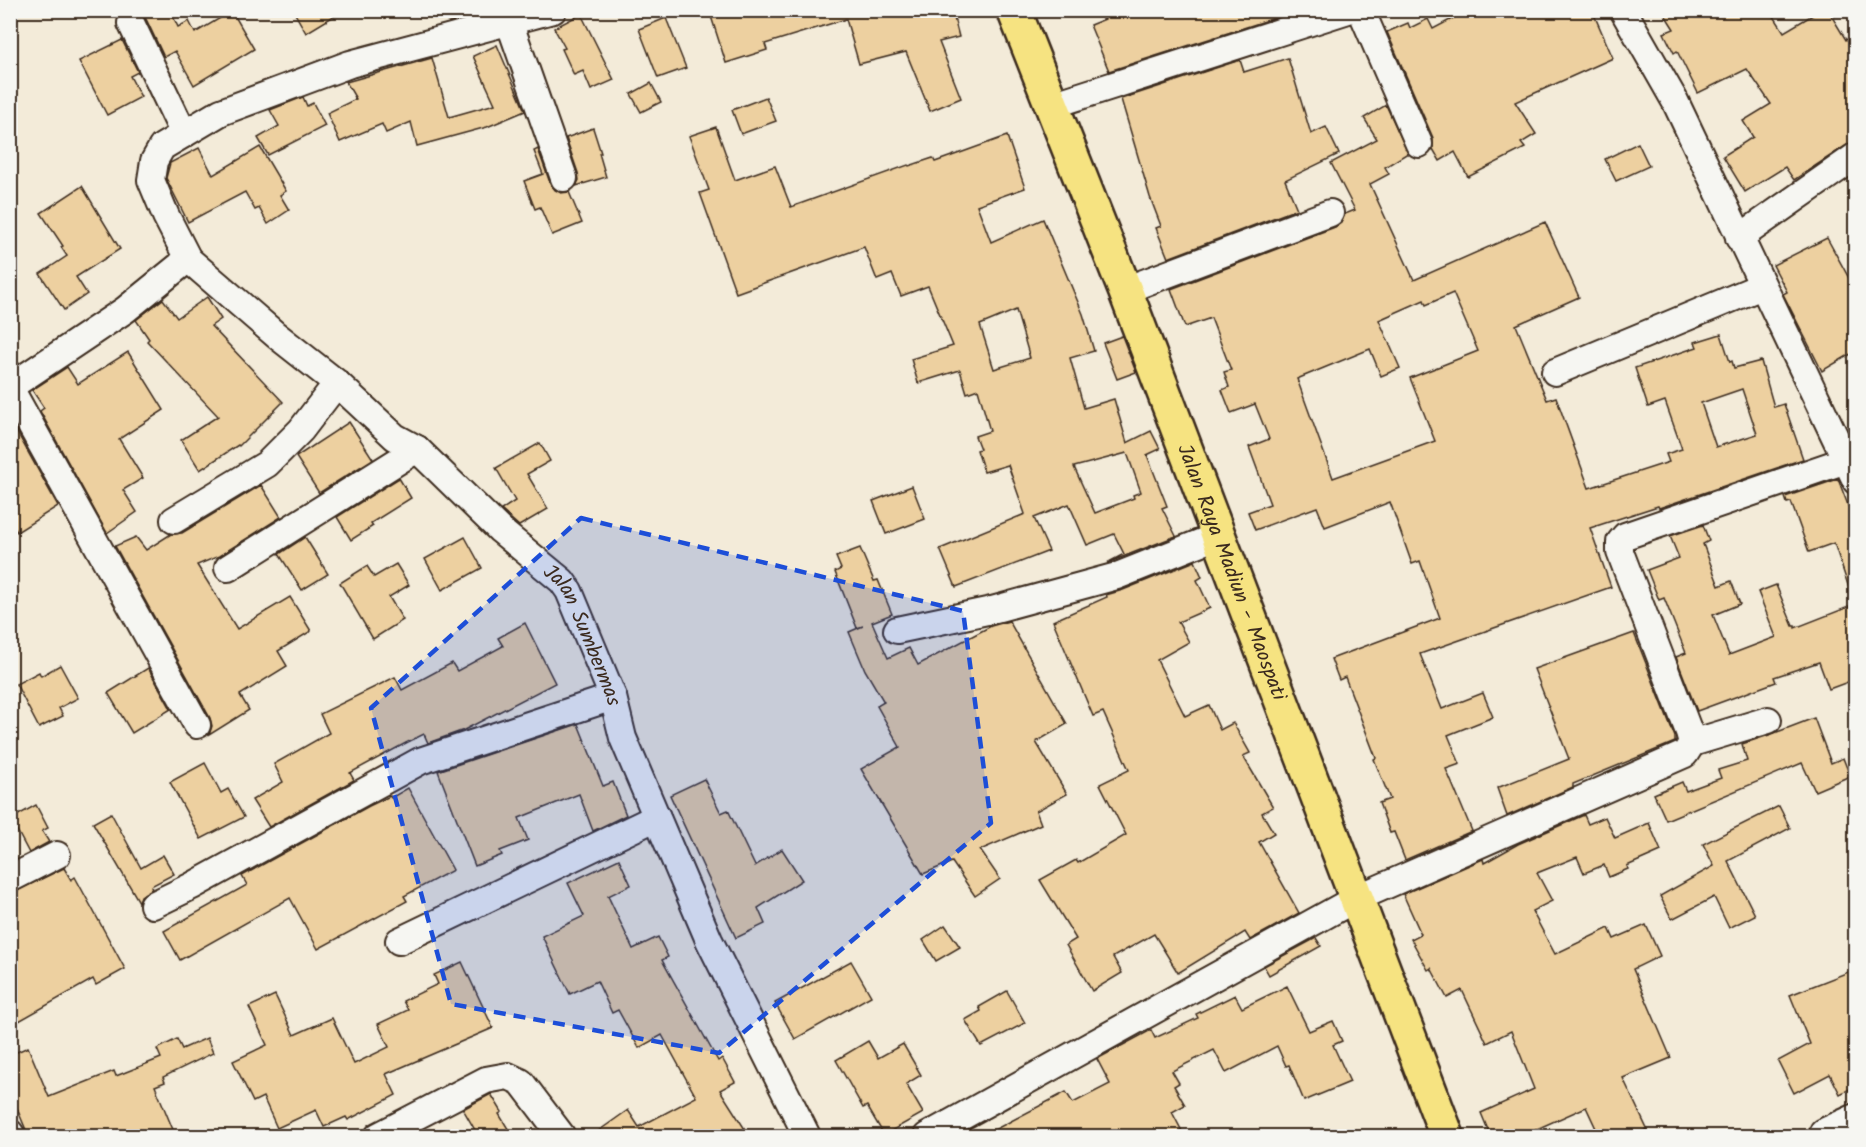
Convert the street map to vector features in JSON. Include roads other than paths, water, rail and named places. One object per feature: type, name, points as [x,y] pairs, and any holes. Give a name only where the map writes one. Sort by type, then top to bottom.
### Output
[{"type":"highway","name":"Jalan Raya Madiun - Maospati","points":[[1014,10],[1125,290],[1447,1137]]},
{"type":"street","points":[[197,725],[10,387],[125,310],[188,259],[151,180],[154,161],[162,147],[221,112],[350,64],[507,16],[553,10]]},
{"type":"street","points":[[1052,105],[1347,10]]},
{"type":"street","points":[[1361,10],[1419,144]]},
{"type":"street","points":[[1623,10],[1675,101],[1851,471],[1625,536],[1620,543],[1620,552],[1692,743]]},
{"type":"street","points":[[507,16],[564,178]]},
{"type":"street","points":[[131,23],[184,134]]},
{"type":"street","points":[[1739,238],[1856,156]]},
{"type":"street","points":[[1125,290],[1330,213]]},
{"type":"street","name":"Jalan Sumbermas","points":[[188,259],[276,335],[337,383],[395,437],[417,448],[500,530],[562,581],[613,697],[623,738],[709,940],[807,1137]]},
{"type":"street","points":[[1555,372],[1762,286]]},
{"type":"street","points":[[174,520],[267,464],[301,430],[337,383]]},
{"type":"street","points":[[228,568],[417,448]]},
{"type":"street","points":[[897,630],[992,610],[1117,576],[1217,537]]},
{"type":"street","points":[[153,904],[192,886],[420,761],[613,697]]},
{"type":"street","points":[[942,1133],[1355,898],[1676,759],[1685,754],[1692,743],[1768,720]]},
{"type":"street","points":[[399,941],[657,817]]},
{"type":"street","points":[[10,879],[57,855]]},
{"type":"street","points":[[378,1137],[486,1080],[508,1076],[521,1082],[562,1137]]},
{"type":"street","points":[[1825,1137],[1823,1132],[1856,1117]]}]
